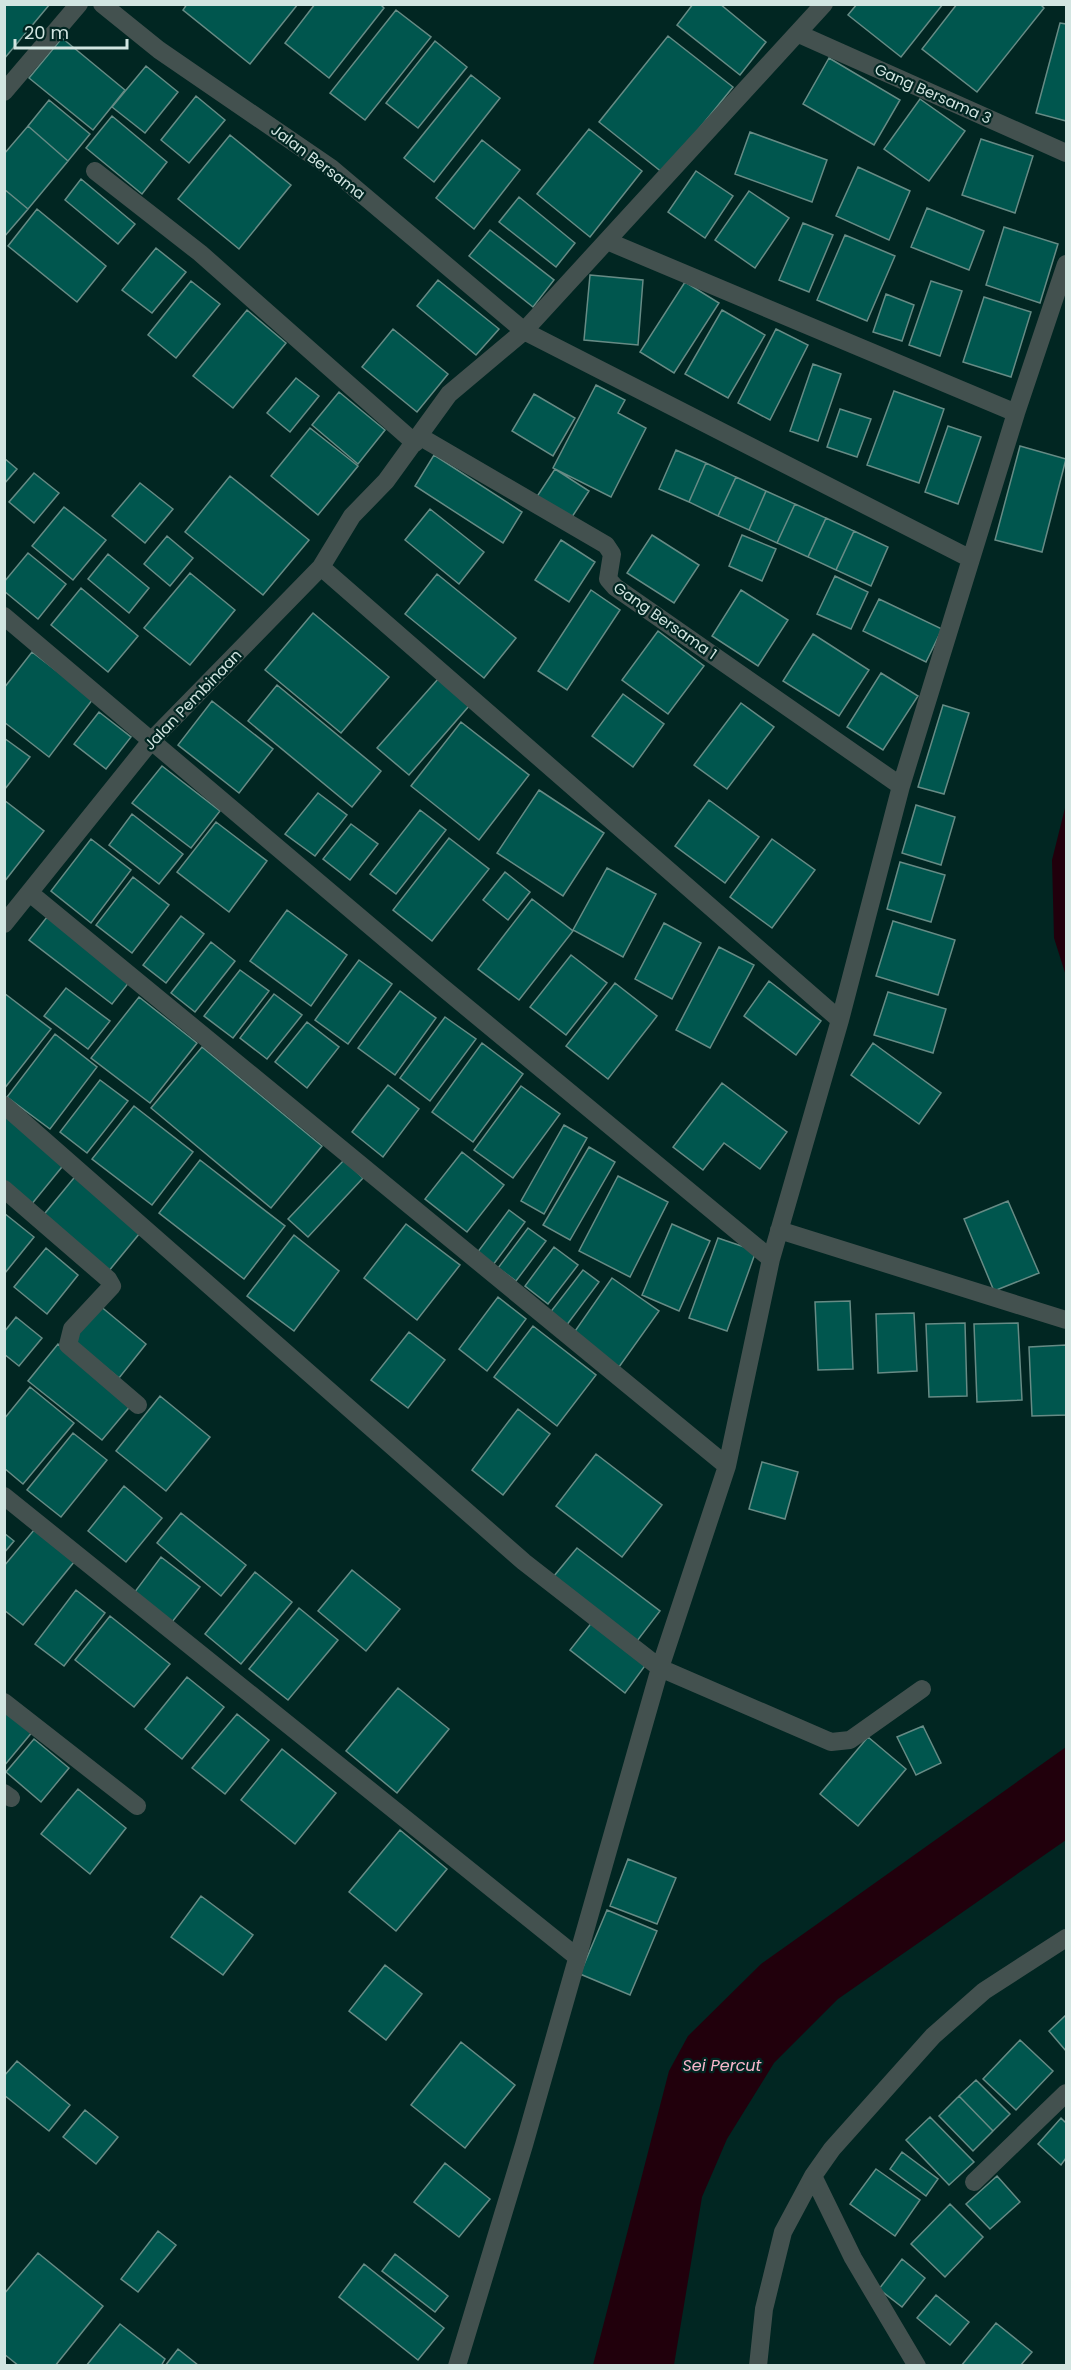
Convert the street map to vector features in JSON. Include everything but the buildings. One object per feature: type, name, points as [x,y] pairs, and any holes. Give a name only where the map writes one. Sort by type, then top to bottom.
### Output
[{"type":"street","points":[[4,92],[79,4]]},
{"type":"street","name":"Jalan Bersama","points":[[102,4],[159,50],[331,168],[524,331],[971,559]]},
{"type":"street","name":"Jalan Pembinaan","points":[[4,924],[151,741],[321,567],[352,516],[386,481],[449,394],[524,331],[799,34],[824,4]]},
{"type":"street","name":"Gang Bersama 3","points":[[799,34],[1066,153]]},
{"type":"street","points":[[95,171],[200,254],[417,440]]},
{"type":"street","points":[[607,240],[1016,413]]},
{"type":"street","points":[[457,2366],[524,2145],[660,1668],[727,1466],[771,1259],[840,1020],[901,786],[1016,413],[1066,264]]},
{"type":"street","name":"Gang Bersama 1","points":[[417,440],[606,545],[612,554],[608,579],[615,587],[901,786]]},
{"type":"street","points":[[321,567],[840,1020]]},
{"type":"street","points":[[4,616],[441,986],[771,1259]]},
{"type":"street","points":[[30,894],[727,1466]]},
{"type":"street","points":[[4,1105],[524,1562],[660,1668],[831,1742],[840,1743],[850,1740],[922,1689]]},
{"type":"street","points":[[4,1189],[108,1278],[111,1286],[72,1329],[68,1345],[138,1405]]},
{"type":"street","points":[[779,1230],[1066,1320]]},
{"type":"street","points":[[4,1496],[577,1957]]},
{"type":"street","points":[[4,1702],[137,1806]]},
{"type":"street","points":[[758,2366],[764,2308],[783,2232],[813,2176],[832,2149],[933,2036],[984,1991],[1066,1938]]},
{"type":"street","points":[[974,2182],[1066,2093]]},
{"type":"street","points":[[813,2176],[853,2258],[917,2366]]},
{"type":"water","points":[[1066,804],[1066,976],[1054,938],[1052,860]]},
{"type":"water","name":"Sei Percut","points":[[1066,1747],[1066,1840],[838,1999],[774,2063],[727,2139],[702,2197],[674,2365],[593,2365],[669,2071],[688,2036],[761,1964]]}]
